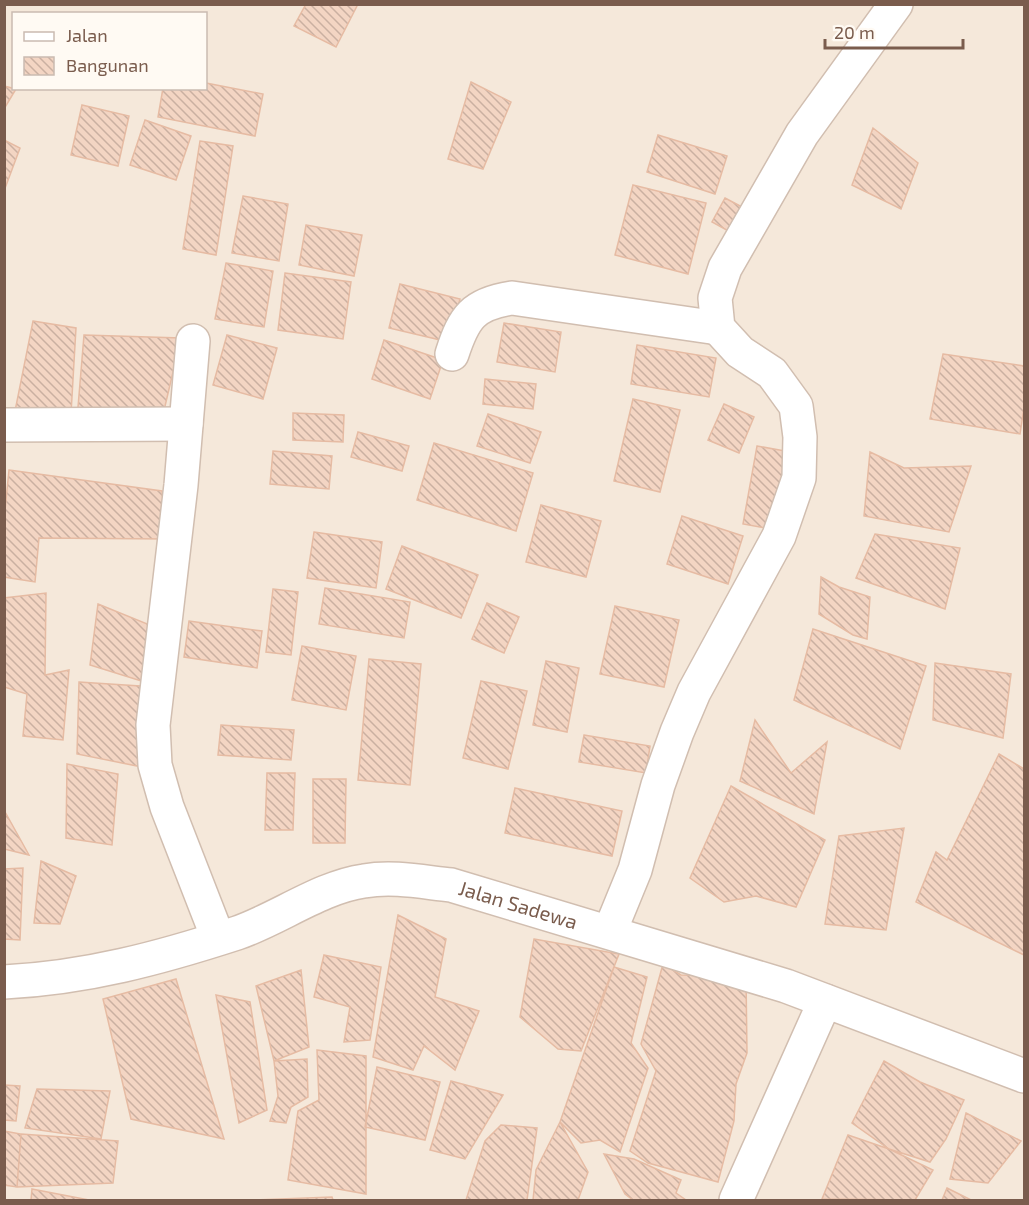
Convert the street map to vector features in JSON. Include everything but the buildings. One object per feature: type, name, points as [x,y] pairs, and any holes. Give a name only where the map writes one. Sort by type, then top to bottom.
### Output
[{"type":"street","points":[[615,919],[635,870],[658,785],[677,732],[694,692],[779,536],[799,478],[800,437],[796,406],[772,373],[740,352],[718,328],[715,298],[725,268],[802,134],[896,4]]},
{"type":"street","points":[[452,354],[460,330],[473,313],[488,302],[512,298],[718,328]]},
{"type":"street","points":[[193,341],[153,725],[156,765],[164,797],[218,938]]},
{"type":"street","points":[[4,425],[186,424]]},
{"type":"street","name":"Jalan Sadewa","points":[[4,982],[106,971],[238,933],[339,888],[363,881],[405,879],[451,885],[615,919],[1024,1076]]},
{"type":"street","points":[[736,1200],[825,1001]]},
{"type":"shaded area","points":[[5,5],[1024,5],[1024,1200],[5,1200]]}]
